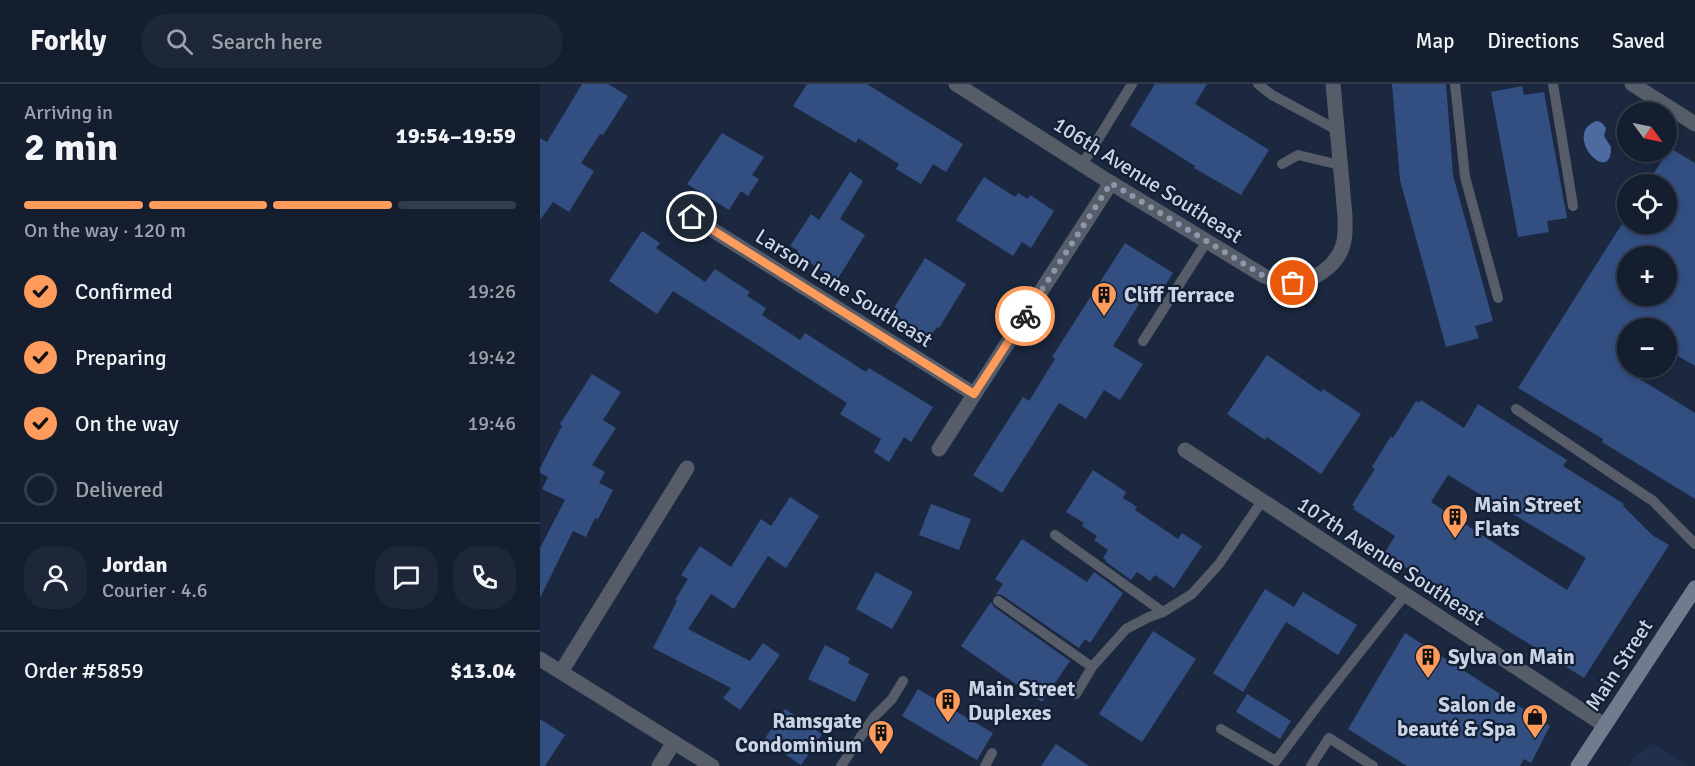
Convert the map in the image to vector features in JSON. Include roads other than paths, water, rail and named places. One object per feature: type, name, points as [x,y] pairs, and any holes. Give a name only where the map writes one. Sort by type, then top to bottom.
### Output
[{"type":"main road","name":"Main Street","points":[[1578,766],[1695,588]]},
{"type":"street","name":"106th Avenue Southeast","points":[[956,84],[1207,242],[1264,276],[1280,282],[1299,282],[1325,271],[1337,259],[1343,246],[1345,232],[1340,165]]},
{"type":"street","points":[[1333,84],[1340,165]]},
{"type":"street","points":[[1632,84],[1695,124]]},
{"type":"street","points":[[939,449],[1111,183]]},
{"type":"street","name":"Larson Lane Southeast","points":[[692,217],[974,394]]},
{"type":"street","name":"107th Avenue Southeast","points":[[1185,450],[1604,725]]},
{"type":"street","points":[[561,672],[687,468]]},
{"type":"street","points":[[540,659],[712,766]]},
{"type":"street","points":[[660,766],[674,742]]},
{"type":"lane","points":[[1082,165],[1132,84]]},
{"type":"lane","points":[[1257,84],[1272,95],[1337,130]]},
{"type":"lane","points":[[1455,84],[1465,177],[1498,298]]},
{"type":"lane","points":[[1553,84],[1573,206]]},
{"type":"lane","points":[[1282,164],[1298,155],[1340,165]]},
{"type":"lane","points":[[1143,341],[1207,242]]},
{"type":"lane","points":[[1516,409],[1653,501],[1695,544]]},
{"type":"lane","points":[[1076,694],[1092,667],[1126,629],[1163,612],[1192,594],[1218,564],[1262,501]]},
{"type":"lane","points":[[1056,535],[1163,612]]},
{"type":"lane","points":[[1221,729],[1276,761],[1405,595]]},
{"type":"lane","points":[[998,601],[1092,667]]},
{"type":"lane","points":[[841,766],[874,717],[892,699],[903,681]]},
{"type":"lane","points":[[1311,766],[1329,738],[1373,766]]},
{"type":"lane","points":[[985,766],[992,753]]},
{"type":"place","name":"Cliff Terrace","points":[[1104,318]]},
{"type":"place","name":"Main Street Flats","points":[[1455,540]]},
{"type":"place","name":"Sylva on Main","points":[[1428,680]]},
{"type":"place","name":"Main Street Duplexes","points":[[948,724]]},
{"type":"place","name":"Salon de beauté & Spa","points":[[1535,740]]},
{"type":"place","name":"Ramsgate Condominium","points":[[881,756]]}]
